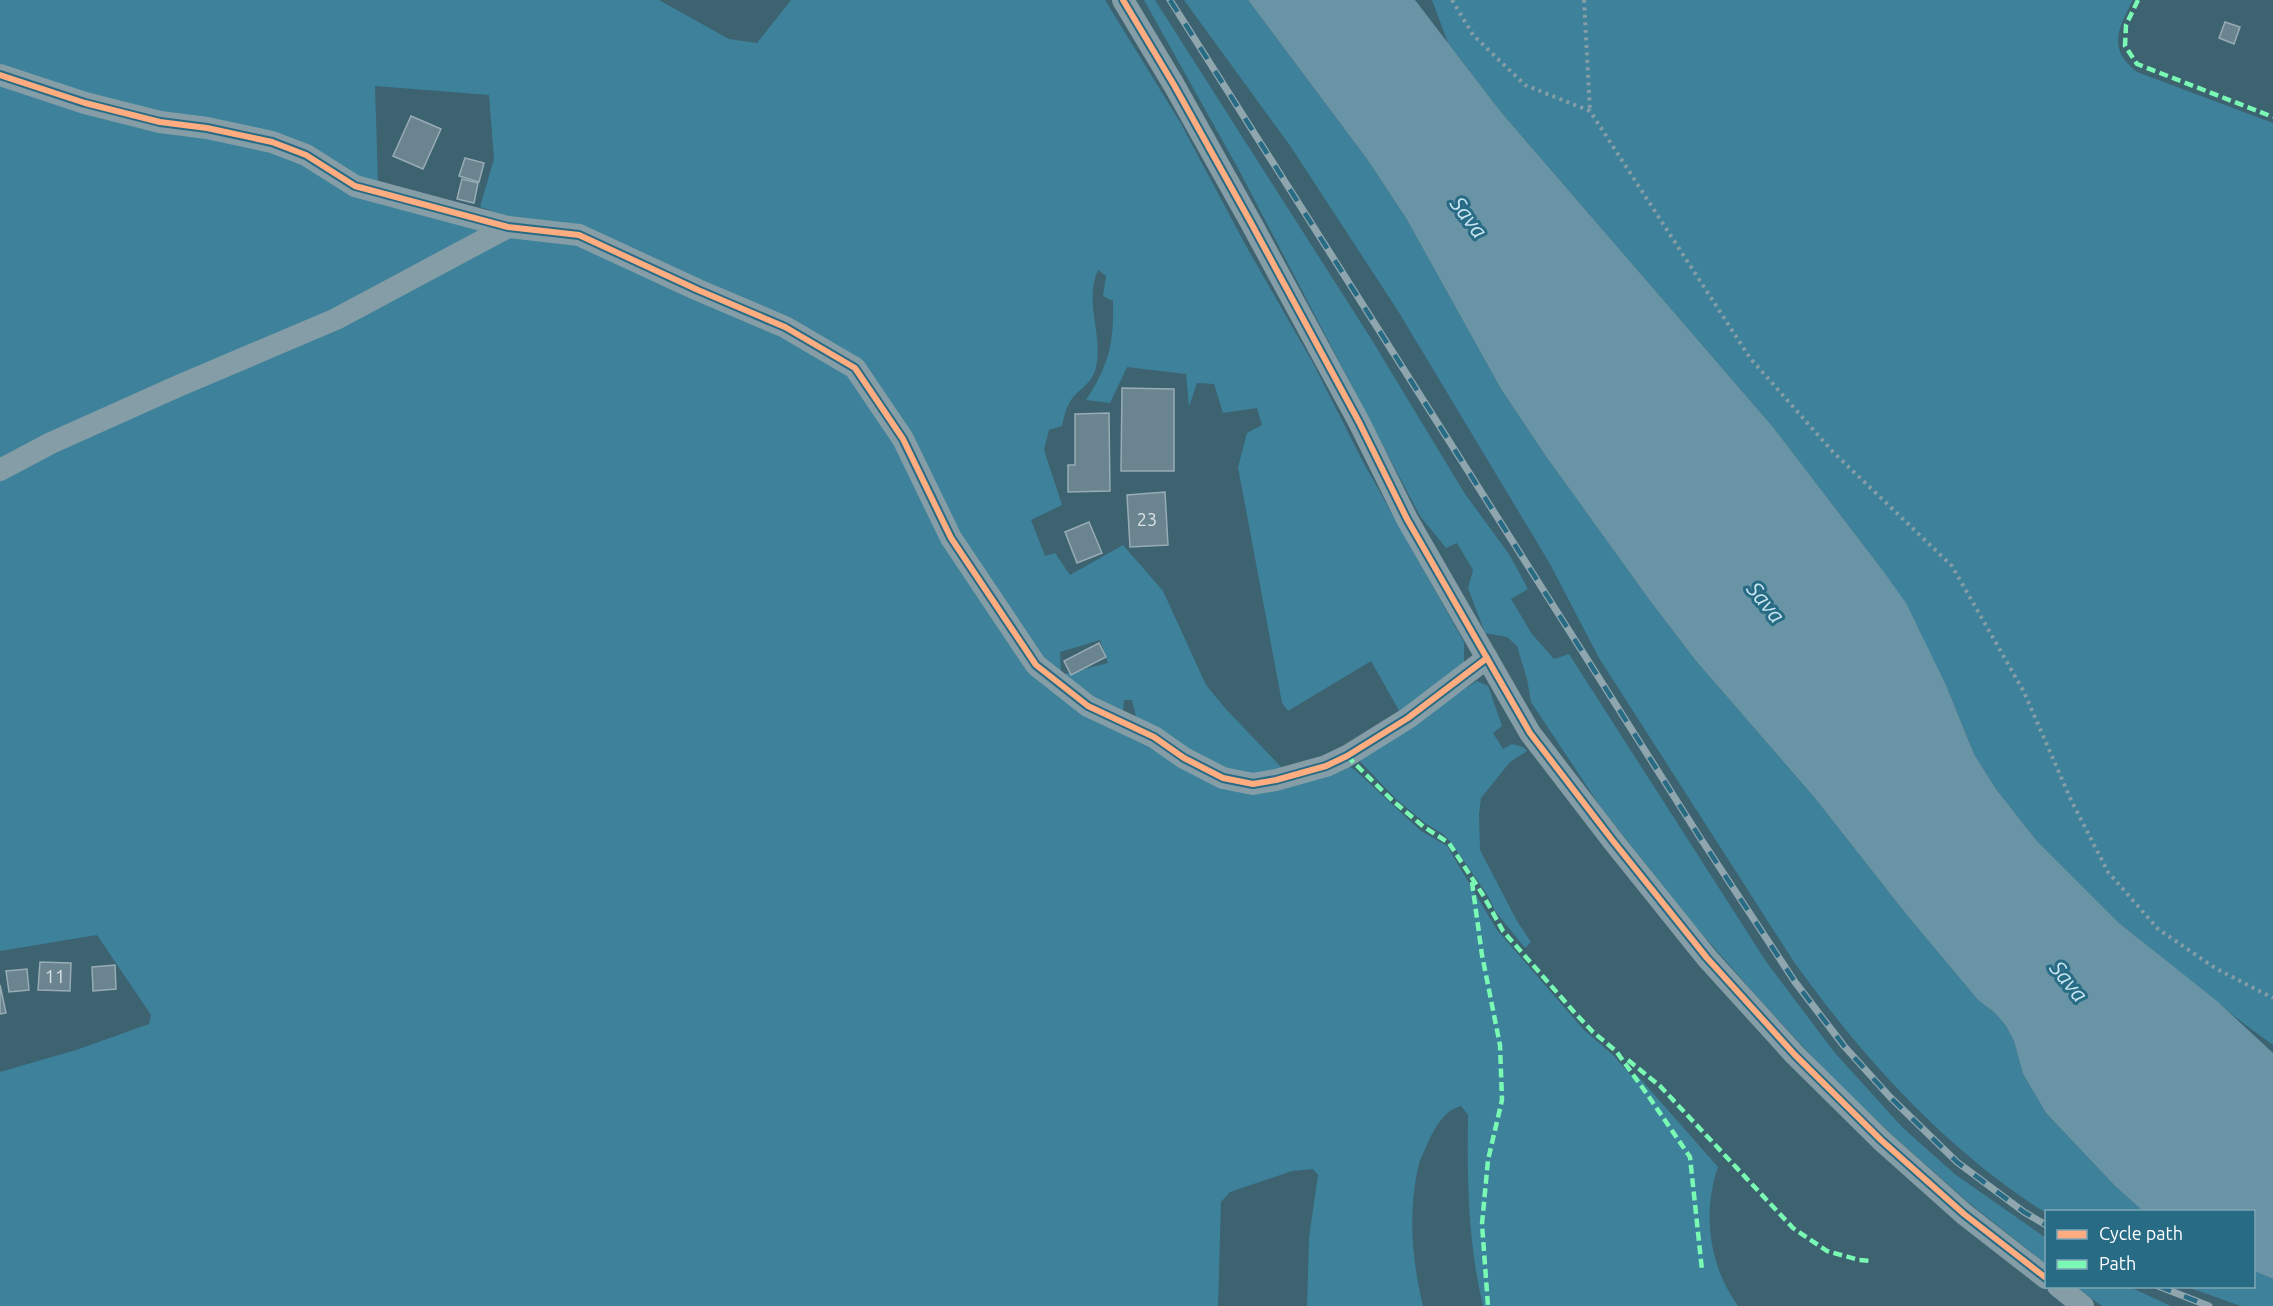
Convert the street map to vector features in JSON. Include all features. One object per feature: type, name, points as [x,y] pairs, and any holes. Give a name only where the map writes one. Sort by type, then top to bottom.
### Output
[{"type":"street","points":[[1123,0],[1174,85],[1250,221],[1359,422],[1407,519],[1530,733],[1613,841],[1715,967],[1795,1055],[1881,1140],[1964,1214],[2045,1277]]},
{"type":"street","points":[[0,75],[85,103],[160,122],[207,128],[272,142],[306,155],[355,186],[508,227],[579,235],[785,327],[855,368],[903,439],[951,538],[1036,665],[1088,706],[1154,738],[1184,758],[1223,778],[1253,784],[1326,766],[1347,756],[1408,718],[1487,658]]},
{"type":"street","points":[[0,470],[51,443],[165,391],[336,319],[508,227]]},
{"type":"street","points":[[2059,1288],[2083,1306]]},
{"type":"path","points":[[1452,0],[1473,34],[1525,85],[1590,111]]},
{"type":"path","points":[[1584,0],[1590,111],[1750,358],[1833,452],[1952,566],[2024,692],[2071,800],[2108,873],[2158,929],[2215,968],[2273,998]]},
{"type":"shaded area","points":[[0,0],[659,0],[729,39],[757,43],[791,0],[1105,0],[1180,122],[1246,246],[1313,363],[1362,460],[1464,642],[1464,663],[1401,714],[1371,661],[1288,711],[1282,703],[1238,467],[1247,433],[1262,425],[1257,408],[1223,413],[1214,384],[1197,383],[1189,407],[1186,374],[1127,367],[1110,403],[1086,400],[1100,376],[1111,342],[1113,301],[1103,296],[1106,276],[1098,270],[1093,295],[1098,346],[1095,371],[1089,382],[1069,403],[1062,426],[1049,430],[1044,450],[1062,505],[1031,520],[1045,556],[1055,553],[1070,575],[1123,545],[1163,591],[1206,685],[1283,769],[1265,774],[1245,774],[1207,763],[1137,721],[1132,700],[1124,700],[1123,712],[1119,715],[1111,714],[1105,724],[1134,736],[1211,782],[1236,791],[1268,790],[1301,782],[1345,764],[1355,770],[1421,831],[1447,846],[1497,930],[1584,1030],[1614,1056],[1634,1079],[1637,1075],[1718,1167],[1710,1202],[1711,1239],[1720,1274],[1738,1306],[1483,1306],[1474,1259],[1470,1211],[1468,1115],[1461,1106],[1446,1114],[1439,1123],[1430,1138],[1418,1168],[1412,1220],[1416,1272],[1423,1306],[1307,1306],[1309,1237],[1318,1175],[1313,1169],[1292,1171],[1230,1192],[1221,1202],[1218,1306],[0,1306],[0,1072],[76,1050],[149,1024],[151,1015],[97,935],[0,951],[0,480],[15,471],[4,459],[0,462],[0,81],[83,108],[175,131],[273,149],[302,162],[352,192],[389,199],[474,222],[505,238],[531,236],[538,224],[505,220],[480,207],[494,159],[489,95],[375,86],[378,183],[356,180],[341,168],[273,137],[158,118],[0,70]],"holes":[[[1100,640],[1108,663],[1061,675],[1060,652]]]},
{"type":"shaded area","points":[[1144,0],[1155,0],[1370,337],[1465,494],[1509,554],[1528,589],[1511,599],[1532,634],[1554,659],[1569,654],[1767,963],[1835,1053],[1903,1128],[1956,1175],[2045,1237],[2045,1263],[1968,1202],[1833,1079],[1695,926],[1602,809],[1531,702],[1517,646],[1507,637],[1485,633],[1468,588],[1473,570],[1457,543],[1446,548],[1420,516],[1240,172]]},
{"type":"shaded area","points":[[1184,0],[1248,0],[1367,159],[1406,218],[1501,389],[1545,455],[1648,598],[1696,661],[1814,797],[1906,914],[1978,1000],[1995,1013],[2006,1026],[2014,1041],[2023,1074],[2046,1113],[2115,1186],[2142,1210],[2045,1210],[2045,1212],[1974,1161],[1941,1131],[1908,1100],[1848,1033],[1794,962],[1599,658],[1550,564],[1398,311],[1291,147]]},
{"type":"shaded area","points":[[1432,0],[2133,0],[2123,20],[2118,38],[2122,55],[2137,72],[2273,123],[2273,1045],[2119,923],[2037,841],[1996,789],[1974,754],[1946,685],[1881,568],[1773,427],[1501,112],[1448,43]]},
{"type":"shaded area","points":[[1477,681],[1488,686],[1502,726],[1493,733],[1503,749],[1512,744],[1523,747],[1527,751],[1510,762],[1481,798],[1479,814],[1480,850],[1517,921],[1531,942],[1525,948],[1495,911],[1488,896],[1451,842],[1396,799],[1356,757]]},
{"type":"shaded area","points":[[2255,1271],[2273,1279],[2273,1306],[2241,1306],[2190,1288],[2255,1288]]},
{"type":"shaded area","points":[[2077,1288],[2132,1288],[2171,1306],[2102,1306]]},
{"type":"water","name":"Sava","points":[[1248,0],[1415,0],[1501,112],[1773,427],[1906,603],[1946,685],[1974,754],[1996,789],[2037,841],[2119,923],[2217,1001],[2273,1053],[2273,1279],[2255,1271],[2255,1210],[2142,1210],[2115,1186],[2046,1113],[2023,1074],[2014,1041],[2006,1026],[1995,1013],[1978,1000],[1906,914],[1814,797],[1696,661],[1545,455],[1501,389],[1406,218],[1367,159]]},
{"type":"building","points":[[2225,22],[2240,27],[2234,44],[2219,38]]},
{"type":"building","points":[[411,116],[441,129],[423,169],[393,156]]},
{"type":"building","points":[[465,158],[484,163],[479,182],[459,176]]},
{"type":"building","points":[[462,179],[478,183],[474,203],[457,199]]},
{"type":"building","points":[[1122,388],[1174,389],[1174,471],[1121,471]]},
{"type":"building","points":[[1109,413],[1110,491],[1068,492],[1068,465],[1075,465],[1075,414]]},
{"type":"building","points":[[1165,492],[1168,545],[1130,547],[1127,495]]},
{"type":"building","points":[[1089,522],[1102,553],[1077,563],[1065,532]]},
{"type":"building","points":[[1099,643],[1106,657],[1071,675],[1064,661]]},
{"type":"building","points":[[40,962],[71,963],[70,991],[38,990]]},
{"type":"building","points":[[115,965],[116,989],[93,991],[92,967]]},
{"type":"building","points":[[27,969],[29,990],[9,992],[6,971]]},
{"type":"building","points":[[0,985],[6,1013],[0,1014]]},
{"type":"railway","points":[[1170,0],[1699,836],[1795,982],[1844,1046],[1890,1097],[1957,1162],[2024,1212],[2045,1224]]},
{"type":"railway","points":[[2163,1288],[2209,1306]]},
{"type":"marked path","points":[[2138,0],[2126,25],[2125,46],[2137,64],[2273,117]]},
{"type":"marked path","points":[[1347,756],[1393,801],[1424,827],[1449,843],[1503,931],[1575,1013],[1616,1051],[1647,1094],[1690,1157],[1702,1270]]},
{"type":"marked path","points":[[1472,882],[1482,955],[1500,1045],[1502,1100],[1488,1160],[1482,1224],[1488,1306]]},
{"type":"marked path","points":[[1628,1060],[1660,1086],[1793,1228],[1827,1251],[1871,1261]]},
{"type":"cycle path","points":[[1123,0],[1174,85],[1250,221],[1359,422],[1407,519],[1530,733],[1707,958],[1795,1055],[1881,1140],[1964,1214],[2045,1277]]},
{"type":"cycle path","points":[[0,75],[85,103],[160,122],[207,128],[272,142],[306,155],[355,186],[508,227],[579,235],[785,327],[855,368],[903,439],[951,538],[1036,665],[1088,706],[1154,737],[1184,758],[1223,778],[1253,784],[1326,766],[1347,756],[1408,718],[1487,658]]}]
